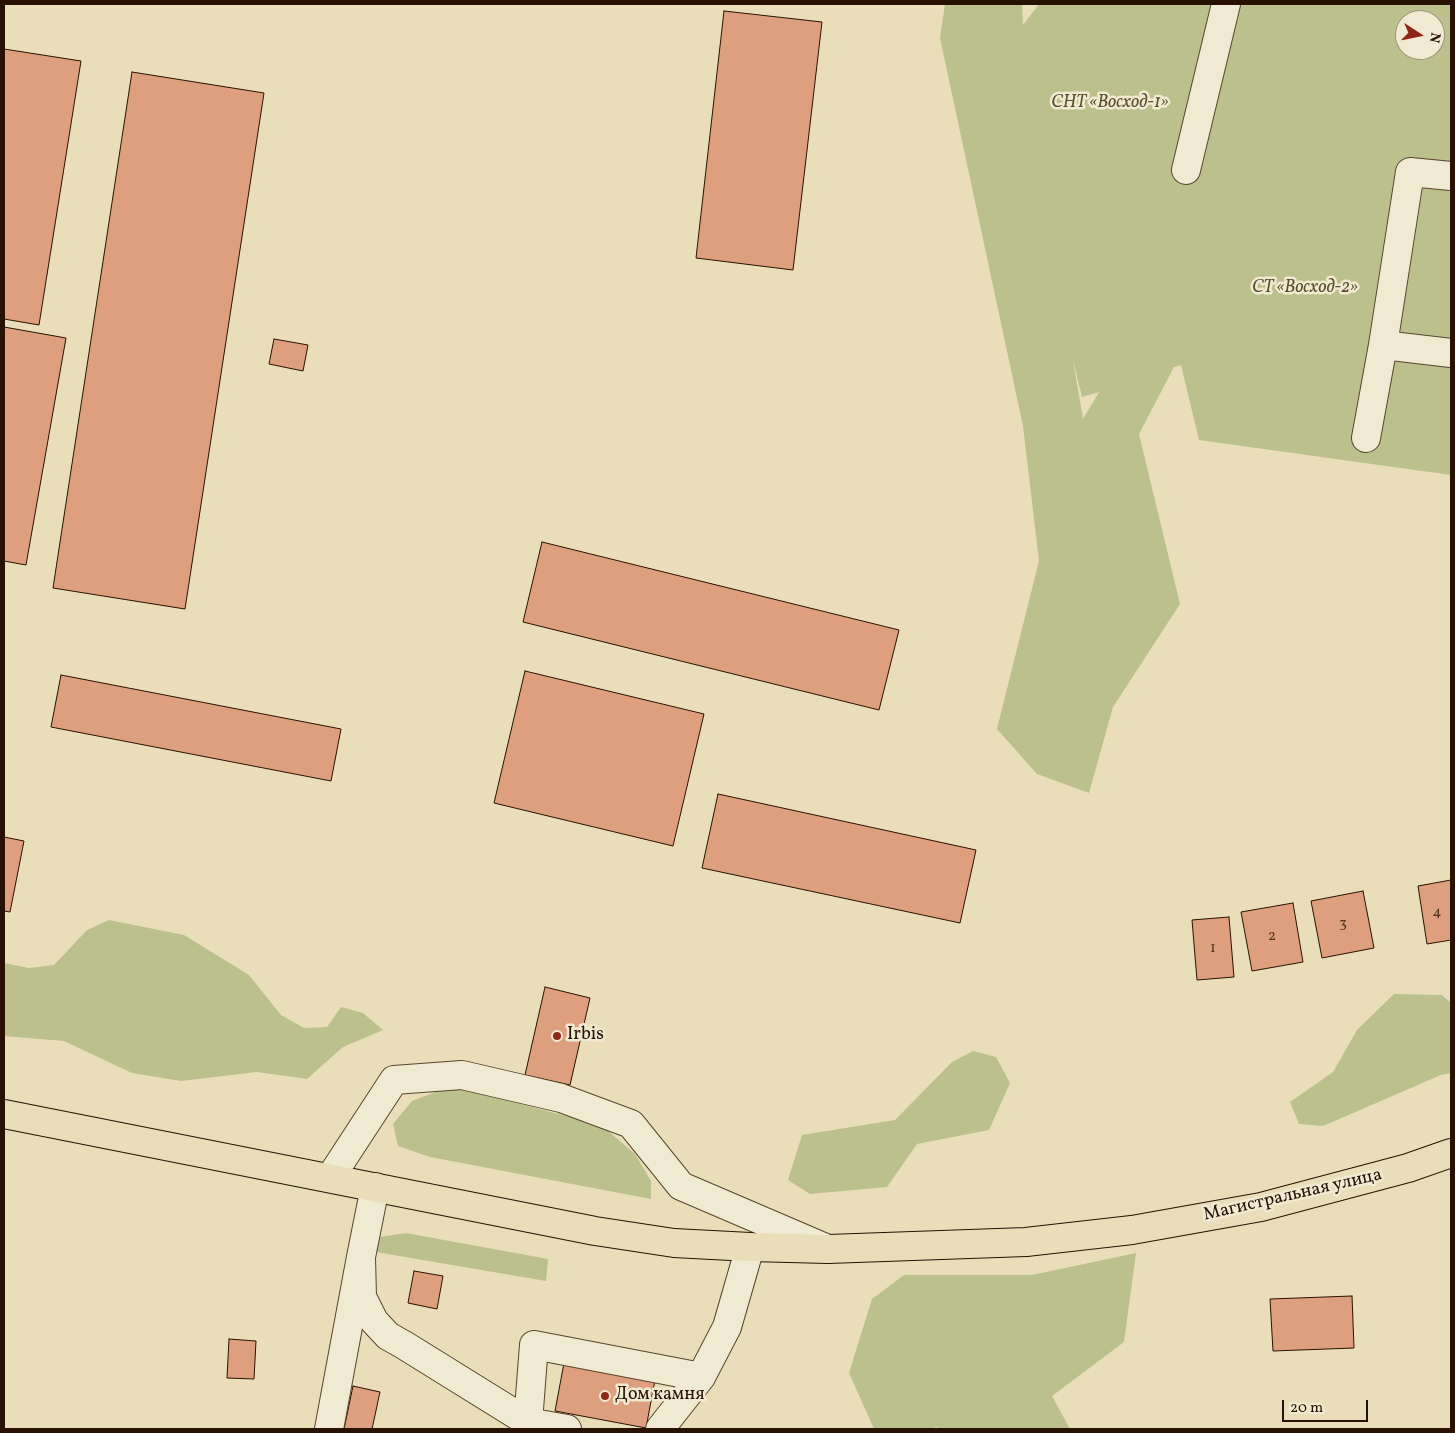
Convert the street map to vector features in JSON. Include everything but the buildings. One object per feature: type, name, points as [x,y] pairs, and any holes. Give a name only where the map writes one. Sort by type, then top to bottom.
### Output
[{"type":"main road","name":"Магистральная улица","points":[[4,1114],[595,1231],[674,1243],[750,1247],[828,1249],[1026,1242],[1132,1230],[1261,1207],[1408,1168],[1451,1153]]},
{"type":"street","points":[[1186,170],[1226,4]]},
{"type":"street","points":[[1366,438],[1383,345],[1410,172],[1451,176]]},
{"type":"street","points":[[1383,345],[1451,353]]},
{"type":"street","points":[[330,1178],[394,1080],[462,1075],[561,1098],[631,1124],[681,1186],[828,1249]]},
{"type":"street","points":[[329,1429],[375,1187]]},
{"type":"street","points":[[660,1429],[701,1376],[727,1327],[750,1247]]},
{"type":"street","points":[[361,1257],[362,1297],[374,1321],[388,1336],[528,1422],[566,1429]]},
{"type":"street","points":[[528,1422],[534,1345],[701,1376]]},
{"type":"green space","points":[[945,4],[1022,4],[1023,25],[1039,4],[1451,4],[1451,475],[1199,440],[1181,365],[1174,367],[1139,434],[1180,604],[1113,707],[1089,793],[1037,774],[997,729],[1039,561],[1023,426],[940,38]],"holes":[[[1073,360],[1082,397],[1099,392],[1083,419]]]},
{"type":"green space","points":[[109,920],[184,935],[249,975],[281,1015],[304,1028],[327,1027],[341,1007],[363,1013],[383,1030],[343,1047],[307,1079],[257,1072],[181,1081],[132,1073],[64,1041],[4,1036],[4,963],[29,968],[54,965],[87,930]]},
{"type":"green space","points":[[1394,994],[1442,995],[1451,1003],[1451,1073],[1441,1075],[1323,1126],[1299,1124],[1290,1102],[1333,1072],[1357,1030]]},
{"type":"green space","points":[[973,1051],[996,1057],[1010,1083],[989,1130],[917,1144],[887,1187],[810,1194],[788,1180],[802,1135],[895,1120],[952,1062]]},
{"type":"green space","points":[[451,1086],[601,1125],[635,1154],[651,1181],[651,1199],[430,1157],[398,1146],[393,1124],[412,1101]]},
{"type":"green space","points":[[406,1233],[548,1259],[546,1281],[364,1250],[373,1238]]},
{"type":"green space","points":[[1136,1253],[1124,1342],[1052,1396],[1070,1429],[938,1429],[937,1427],[930,1429],[874,1429],[849,1373],[872,1299],[904,1275],[1032,1275]]},
{"type":"place","name":"Irbis","points":[[557,1036]]},
{"type":"place","name":"Дом камня","points":[[605,1396]]},
{"type":"park label","name":"СНТ «Восход-1»","points":[[1110,104]]},
{"type":"park label","name":"СТ «Восход-2»","points":[[1305,289]]}]
